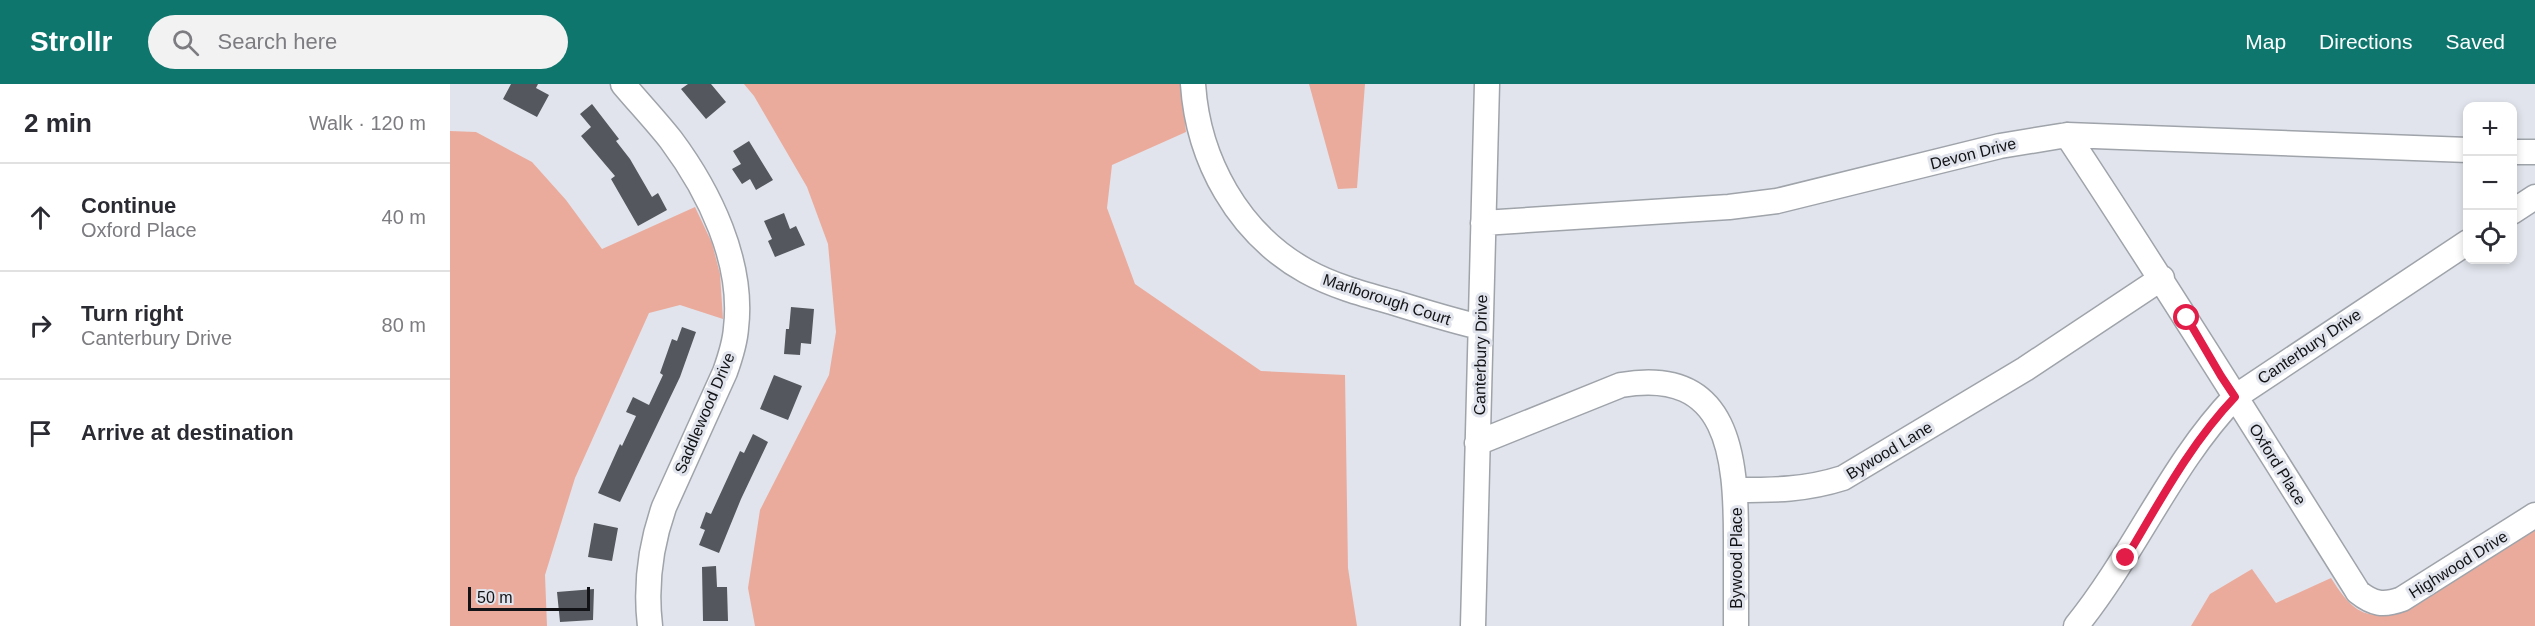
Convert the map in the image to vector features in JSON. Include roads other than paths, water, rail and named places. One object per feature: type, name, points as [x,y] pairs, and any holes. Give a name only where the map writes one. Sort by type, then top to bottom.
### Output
[{"type":"street","name":"Saddlewood Drive","points":[[623,84],[671,140],[696,177],[716,218],[728,251],[737,289],[737,327],[725,372],[663,507],[656,530],[647,578],[650,626]]},
{"type":"street","name":"Marlborough Court","points":[[1193,84],[1195,109],[1205,148],[1221,186],[1244,218],[1272,247],[1306,271],[1348,290],[1480,327]]},
{"type":"street","name":"Canterbury Drive","points":[[1473,626],[1487,84]]},
{"type":"street","name":"Devon Drive","points":[[1483,223],[1729,207],[1777,201],[2000,146],[2067,135],[2463,150]]},
{"type":"street","name":"Oxford Place","points":[[2067,135],[2162,278],[2221,376],[2358,592],[2369,601],[2379,604]]},
{"type":"street","points":[[2517,152],[2535,152]]},
{"type":"street","points":[[2515,210],[2535,197]]},
{"type":"street","name":"Canterbury Drive","points":[[2076,626],[2101,596],[2126,558],[2194,445],[2213,419],[2235,397],[2463,245]]},
{"type":"street","name":"Bywood Lane","points":[[1736,490],[1790,490],[1817,486],[1843,478],[2025,369],[2162,278]]},
{"type":"street","points":[[1477,442],[1621,385],[1644,381],[1666,383],[1688,391],[1707,405],[1720,425],[1728,444],[1736,490]]},
{"type":"street","name":"Bywood Place","points":[[1736,490],[1736,626]]},
{"type":"street","name":"Highwood Drive","points":[[2379,604],[2402,599],[2535,515]]}]
